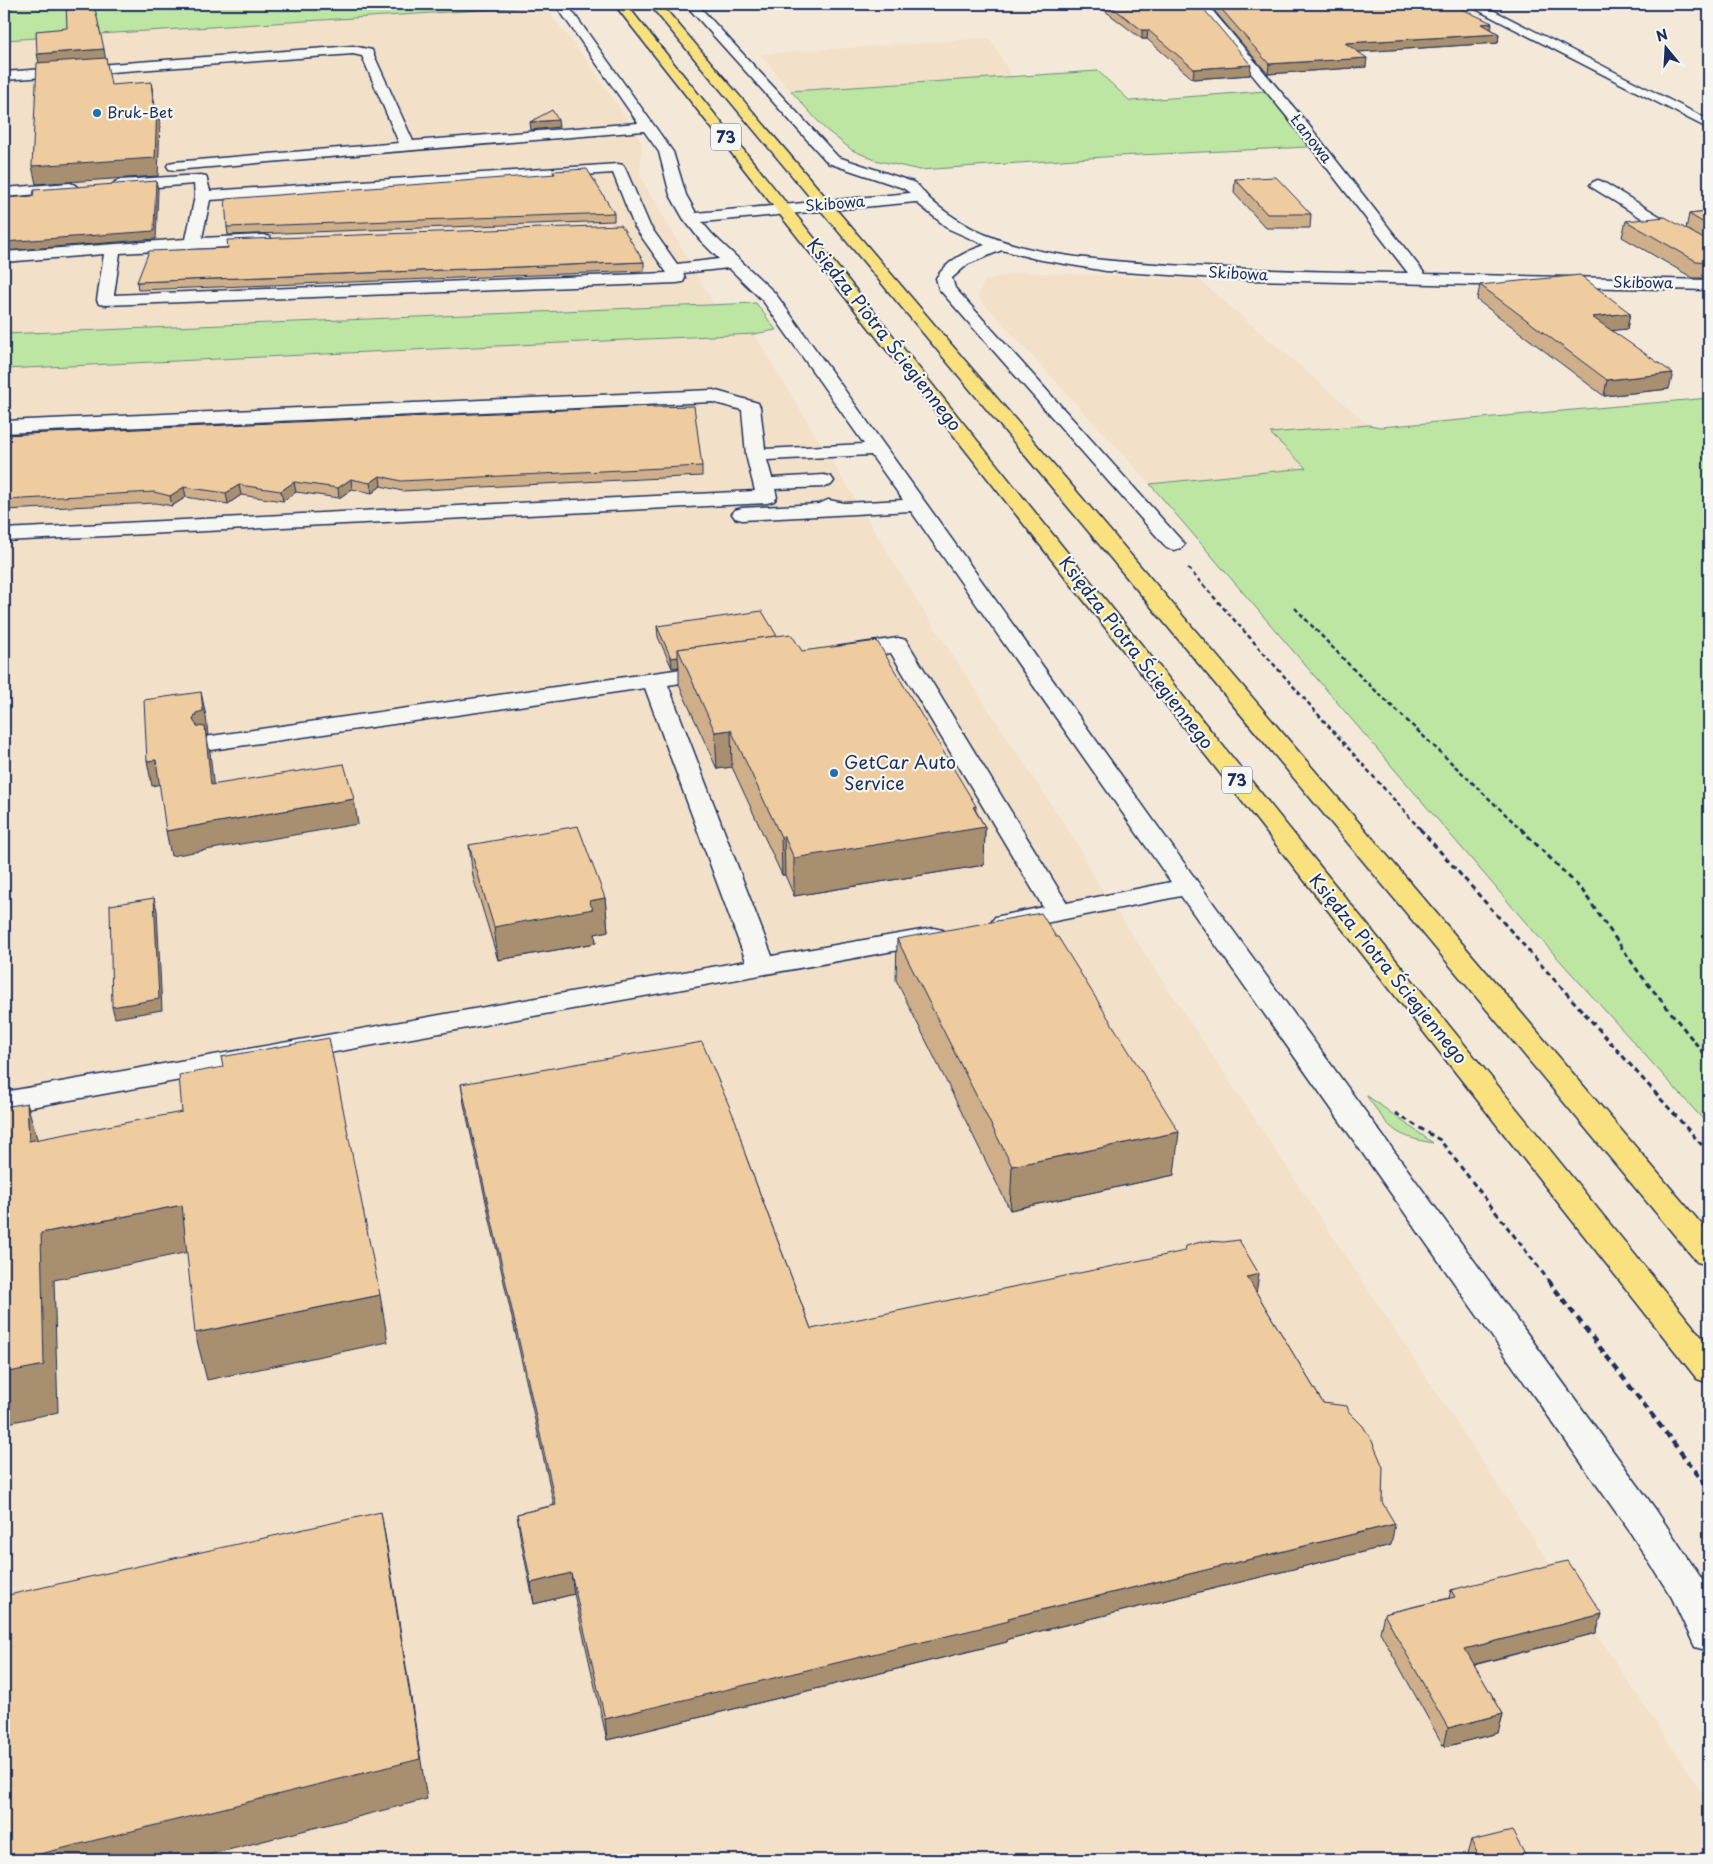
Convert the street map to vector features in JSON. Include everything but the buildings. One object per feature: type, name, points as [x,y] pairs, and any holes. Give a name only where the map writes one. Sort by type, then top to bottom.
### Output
[{"type":"main road","name":"Księdza Piotra Ściegiennego","points":[[620,4],[1298,858],[1709,1370]]},
{"type":"main road","name":"Księdza Piotra Ściegiennego","points":[[655,4],[1709,1254]]},
{"type":"street","points":[[561,4],[666,152],[678,195],[691,218],[706,237],[769,297],[1188,887],[1643,1521],[1687,1588],[1709,1635]]},
{"type":"street","points":[[691,4],[828,156],[851,167],[900,180],[916,190],[919,197]]},
{"type":"street","name":"Łanowa","points":[[1197,4],[1207,12],[1302,126],[1420,278]]},
{"type":"street","points":[[1472,4],[1709,125]]},
{"type":"street","points":[[4,76],[353,50],[367,53],[408,146]]},
{"type":"street","points":[[162,167],[648,126]]},
{"type":"street","points":[[113,249],[105,300],[677,278],[673,269],[642,226],[618,168],[203,196]]},
{"type":"street","points":[[112,171],[132,170]]},
{"type":"street","points":[[4,181],[73,175]]},
{"type":"street","points":[[102,186],[201,179],[203,196],[193,243]]},
{"type":"street","points":[[1598,186],[1709,253]]},
{"type":"street","points":[[4,193],[82,188]]},
{"type":"street","name":"Skibowa","points":[[691,218],[919,197],[955,226],[984,240],[1063,260],[1115,266],[1250,275],[1709,285]]},
{"type":"street","points":[[622,227],[642,226]]},
{"type":"street","points":[[4,257],[193,243],[283,240]]},
{"type":"street","points":[[1001,245],[961,261],[951,268],[944,278],[947,290],[1174,544]]},
{"type":"street","points":[[673,269],[734,262]]},
{"type":"street","points":[[4,427],[713,396],[750,407],[756,455],[765,491]]},
{"type":"street","points":[[756,455],[876,449]]},
{"type":"street","points":[[4,535],[765,491],[824,481]]},
{"type":"street","points":[[765,491],[845,509]]},
{"type":"street","points":[[4,548],[916,506]]},
{"type":"street","points":[[820,656],[898,644],[1060,913]]},
{"type":"street","points":[[211,743],[742,667]]},
{"type":"street","points":[[654,680],[762,967]]},
{"type":"street","points":[[983,927],[1188,887]]},
{"type":"street","points":[[4,1102],[954,932]]},
{"type":"path","points":[[1174,544],[1178,557],[1709,1154]]},
{"type":"path","points":[[1295,608],[1357,673],[1527,834],[1582,890],[1640,974],[1709,1060]]},
{"type":"path","points":[[1390,1110],[1440,1140],[1709,1489]]},
{"type":"shaded area","points":[[544,6],[594,70],[642,143],[640,176],[714,304],[4,334],[4,40]]},
{"type":"shaded area","points":[[990,38],[1012,77],[791,91],[760,54]]},
{"type":"shaded area","points":[[1018,272],[1198,279],[1369,425],[1271,433],[1307,468],[1150,484],[978,297],[984,281]]},
{"type":"shaded area","points":[[754,334],[920,605],[1083,853],[1088,868],[1709,1803],[1709,1860],[4,1860],[4,369]]},
{"type":"green space","points":[[4,4],[543,4],[544,6],[4,40]]},
{"type":"green space","points":[[1098,71],[1130,101],[1266,91],[1308,147],[1118,156],[920,170],[875,160],[852,150],[825,129],[791,91]]},
{"type":"green space","points":[[756,303],[776,330],[754,334],[4,369],[4,334]]},
{"type":"green space","points":[[1709,398],[1709,1126],[1527,924],[1150,484],[1306,468],[1270,433],[1369,425],[1381,427]]},
{"type":"green space","points":[[1366,1095],[1433,1143],[1408,1137],[1393,1128],[1380,1115]]},
{"type":"place","name":"Bruk-Bet","points":[[97,113]]},
{"type":"place","name":"GetCar Auto Service","points":[[834,773]]}]
